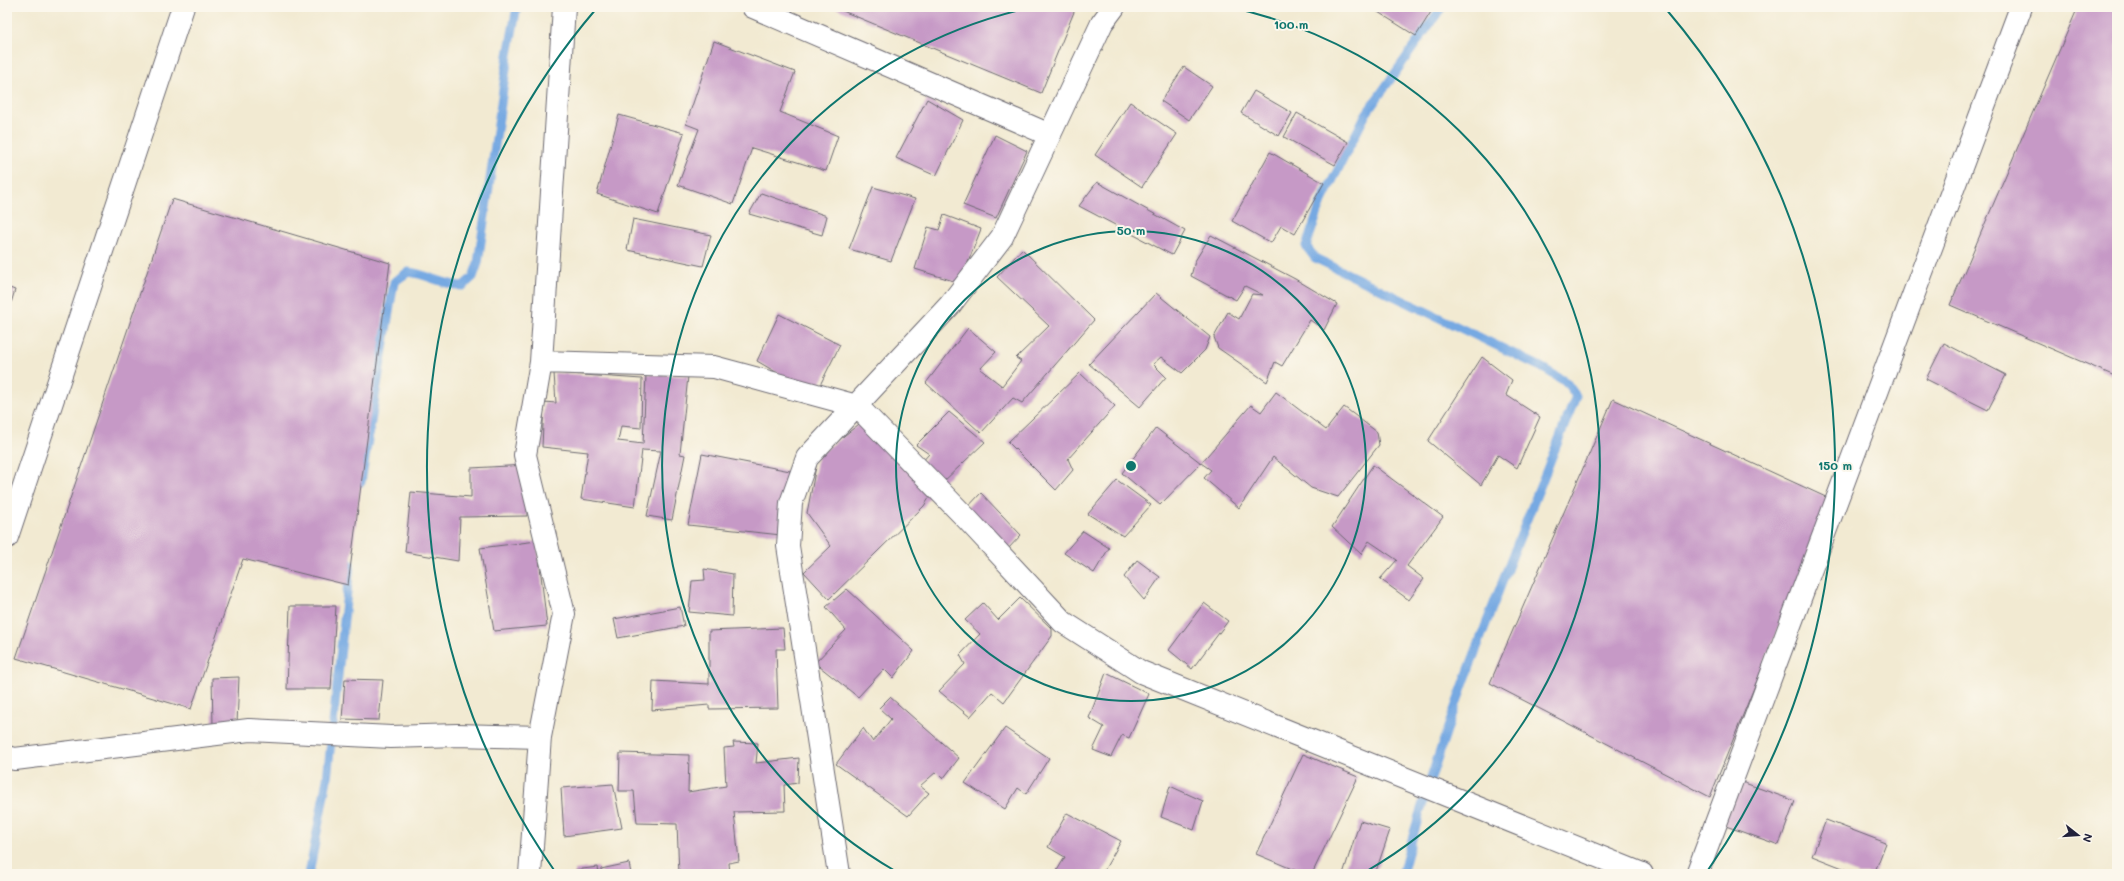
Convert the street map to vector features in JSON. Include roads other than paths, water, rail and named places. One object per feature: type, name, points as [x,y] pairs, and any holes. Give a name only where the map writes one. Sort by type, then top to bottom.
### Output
[{"type":"street","points":[[7,538],[183,7]]},
{"type":"street","points":[[530,874],[540,737],[564,614],[525,455],[541,362],[564,7]]},
{"type":"street","points":[[753,7],[1050,135]]},
{"type":"street","points":[[839,874],[788,546],[791,503],[807,458],[857,406],[950,304],[1002,237],[1102,24],[1114,7]]},
{"type":"street","points":[[1698,874],[2021,7]]},
{"type":"street","points":[[541,362],[714,367],[857,406],[967,519],[1063,622],[1141,672],[1319,746],[1642,874]]},
{"type":"street","points":[[7,757],[15,759],[249,730],[391,737],[540,737]]},
{"type":"waterway","points":[[361,482],[394,282],[408,272],[449,284],[463,286],[473,277],[478,263],[508,55],[517,7]]},
{"type":"waterway","points":[[1402,874],[1439,752],[1460,692],[1576,396],[1566,382],[1541,367],[1315,258],[1306,246],[1322,201],[1366,114],[1442,7]]},
{"type":"waterway","points":[[309,874],[327,779],[350,564]]}]
